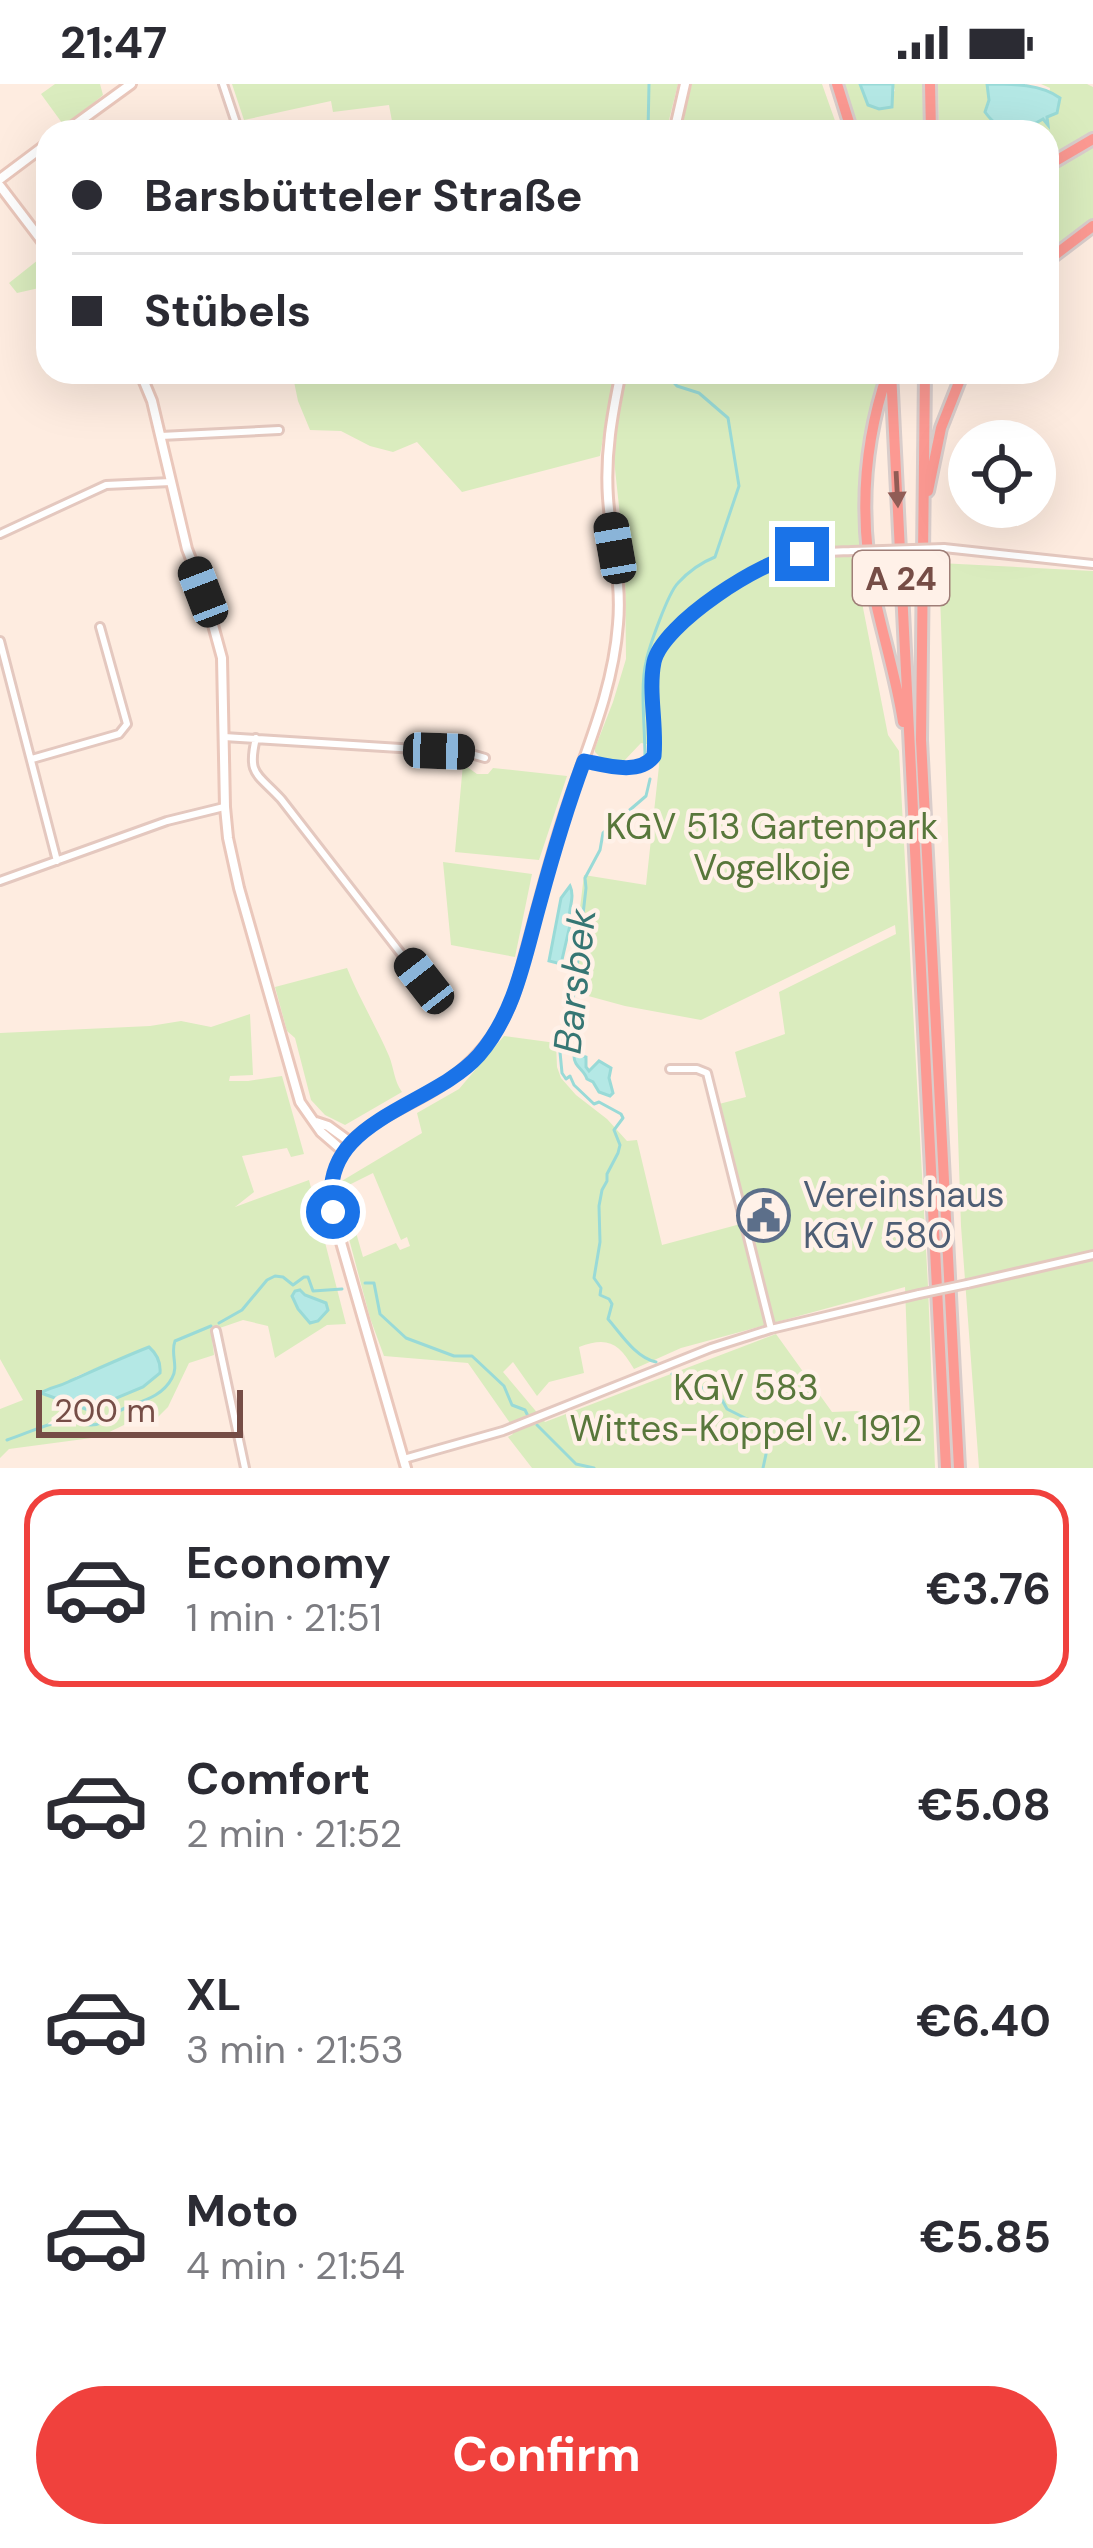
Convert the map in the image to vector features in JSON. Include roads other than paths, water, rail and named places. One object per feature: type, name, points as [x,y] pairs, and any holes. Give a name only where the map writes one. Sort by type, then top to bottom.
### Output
[{"type":"highway","points":[[837,84],[849,120]]},
{"type":"highway","points":[[930,84],[932,120]]},
{"type":"highway","points":[[1059,159],[1093,139]]},
{"type":"highway","points":[[1059,252],[1093,226]]},
{"type":"highway","name":"A 24","points":[[885,384],[874,419],[864,502],[866,541],[912,784]]},
{"type":"highway","name":"A 24","points":[[890,384],[946,1468]]},
{"type":"highway","name":"A 24","points":[[925,384],[921,740],[959,1468]]},
{"type":"highway","points":[[922,530],[938,441],[959,384]]},
{"type":"main road","points":[[82,120],[131,84]]},
{"type":"main road","points":[[677,120],[686,84]]},
{"type":"main road","points":[[36,153],[0,183],[36,232]]},
{"type":"main road","points":[[145,384],[187,549],[222,658],[224,807],[239,888],[299,1099],[322,1132],[343,1151]]},
{"type":"main road","points":[[405,1464],[331,1202],[333,1174],[350,1142],[469,1064],[499,1027],[515,993],[564,816],[608,687],[619,622],[608,430],[619,384]]},
{"type":"main road","points":[[316,1122],[350,1142]]},
{"type":"street","points":[[223,84],[235,120]]},
{"type":"street","points":[[160,436],[279,430]]},
{"type":"street","points":[[0,534],[106,485],[171,482]]},
{"type":"street","points":[[584,761],[648,764],[655,743],[654,658],[684,622],[726,589],[772,562],[793,555],[944,548],[1093,564]]},
{"type":"street","points":[[32,759],[119,734],[127,724],[100,627]]},
{"type":"street","points":[[0,641],[57,860]]},
{"type":"street","points":[[224,737],[464,752],[485,758]]},
{"type":"street","points":[[256,738],[251,759],[255,770],[436,1000]]},
{"type":"street","points":[[0,881],[167,821],[224,807]]},
{"type":"street","points":[[670,1069],[707,1072],[771,1329]]},
{"type":"street","points":[[405,1464],[771,1329],[1093,1255]]},
{"type":"street","points":[[216,1330],[245,1468]]},
{"type":"water","points":[[860,84],[893,84],[892,107],[868,105]]},
{"type":"water","points":[[987,84],[1044,90],[1060,98],[1057,113],[1047,120],[991,120],[985,112]]},
{"type":"water","points":[[570,886],[570,925],[561,964],[549,961],[561,898]]},
{"type":"water","points":[[577,1054],[586,1057],[589,1071],[599,1061],[611,1068],[610,1096],[587,1079],[576,1063]]},
{"type":"water","points":[[300,1290],[326,1303],[328,1310],[318,1321],[310,1323],[298,1309],[292,1296]]},
{"type":"water","points":[[149,1347],[158,1358],[160,1373],[143,1387],[88,1410],[41,1393],[48,1389]]},
{"type":"waterway","name":"Barsbek","points":[[648,120],[649,84]]},
{"type":"waterway","name":"Barsbek","points":[[645,756],[643,683],[655,633],[678,583],[715,557],[739,486],[728,418],[699,393],[675,384]]},
{"type":"waterway","name":"Barsbek","points":[[650,779],[646,796],[603,833],[585,878],[574,994],[560,1052],[566,1079],[570,1076],[594,1104],[599,1102],[623,1118],[614,1130],[620,1145],[599,1206],[594,1278],[600,1295],[612,1304],[608,1319],[635,1351],[656,1362]]},
{"type":"waterway","points":[[219,1323],[242,1310],[275,1276],[293,1285],[308,1277],[313,1291],[342,1289]]},
{"type":"waterway","points":[[365,1283],[374,1283],[380,1314],[406,1338],[454,1356],[472,1356],[504,1386],[512,1405],[528,1416]]},
{"type":"waterway","points":[[7,1440],[62,1421],[96,1424],[151,1398],[174,1373],[175,1341],[211,1326]]},
{"type":"waterway","name":"Barsbek","points":[[672,1374],[698,1385],[722,1400],[727,1409],[761,1426],[768,1445],[763,1468]]},
{"type":"waterway","points":[[537,1425],[576,1464],[594,1468]]},
{"type":"place","name":"Vereinshaus KGV 580","points":[[764,1215]]},
{"type":"park label","name":"KGV 513 Gartenpark Vogelkoje","points":[[772,846]]},
{"type":"park label","name":"KGV 583 Wittes-Koppel v. 1912","points":[[746,1408]]}]
